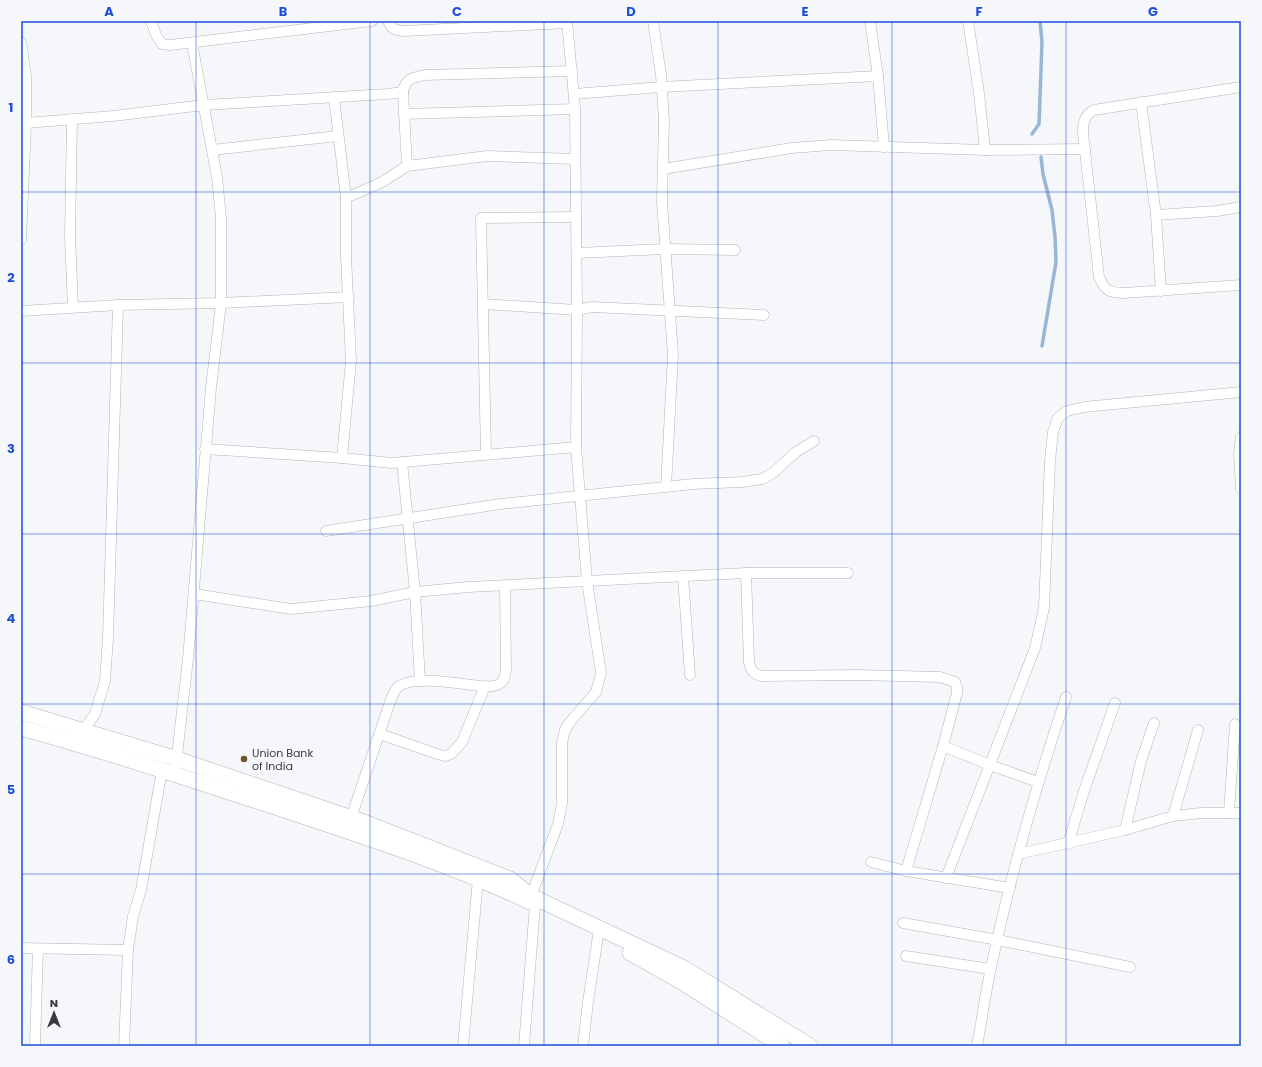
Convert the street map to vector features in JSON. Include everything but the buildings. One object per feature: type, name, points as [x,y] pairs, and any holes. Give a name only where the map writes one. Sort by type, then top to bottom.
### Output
[{"type":"main road","points":[[21,712],[83,731],[171,768],[421,857],[533,900],[684,968],[810,1046]]},
{"type":"main road","points":[[21,728],[351,818],[510,879],[533,900],[680,981],[782,1046]]},
{"type":"street","points":[[151,21],[156,35],[162,44],[170,45],[372,21]]},
{"type":"street","points":[[388,21],[390,27],[395,30],[404,31],[567,22],[575,109],[575,218],[577,252],[576,447],[587,581],[601,673],[596,692],[570,722],[562,743],[562,804],[558,824],[533,900],[524,1046]]},
{"type":"street","points":[[654,21],[661,75],[664,121],[662,202],[664,249],[673,354],[666,487]]},
{"type":"street","points":[[870,21],[878,76],[884,147]]},
{"type":"street","points":[[968,21],[979,93],[985,150]]},
{"type":"street","points":[[21,42],[26,76],[26,122],[21,240]]},
{"type":"street","points":[[124,1046],[128,950],[133,916],[141,890],[171,768],[188,659],[205,449],[221,303],[221,218],[217,177],[192,43]]},
{"type":"street","points":[[407,166],[403,92],[404,85],[407,81],[425,75],[572,71]]},
{"type":"street","points":[[574,94],[661,87],[878,76]]},
{"type":"street","points":[[1241,87],[1094,110],[1088,114],[1084,121],[1083,133],[1099,277],[1103,286],[1111,292],[1118,293],[1241,285]]},
{"type":"street","points":[[26,122],[113,116],[204,105],[403,92]]},
{"type":"street","points":[[334,97],[346,198],[346,256],[351,361],[342,458]]},
{"type":"street","points":[[1141,102],[1156,215],[1161,291]]},
{"type":"street","points":[[404,114],[575,109]]},
{"type":"street","points":[[72,119],[70,236],[73,307]]},
{"type":"street","points":[[212,150],[338,136]]},
{"type":"street","points":[[662,169],[792,148],[830,145],[985,150],[1085,149]]},
{"type":"street","points":[[346,198],[382,182],[407,166],[487,156],[575,158]]},
{"type":"street","points":[[1156,215],[1241,208]]},
{"type":"street","points":[[486,454],[481,218],[575,218]]},
{"type":"street","points":[[577,252],[664,249],[735,250]]},
{"type":"street","points":[[21,311],[118,305],[221,303],[349,297]]},
{"type":"street","points":[[483,304],[577,310],[592,307],[764,315]]},
{"type":"street","points":[[83,731],[95,714],[105,680],[108,638],[118,305]]},
{"type":"street","points":[[946,878],[1035,648],[1044,608],[1050,461],[1053,432],[1058,418],[1067,412],[1084,407],[1241,392]]},
{"type":"street","points":[[1241,437],[1239,454],[1241,488]]},
{"type":"street","points":[[326,531],[500,504],[693,484],[742,482],[762,479],[773,473],[796,452],[814,442]]},
{"type":"street","points":[[205,449],[342,458],[392,463],[576,447]]},
{"type":"street","points":[[402,462],[415,592],[420,681]]},
{"type":"street","points":[[194,594],[291,609],[371,601],[415,592],[468,586],[746,573],[848,573]]},
{"type":"street","points":[[746,573],[749,662],[751,670],[755,674],[762,676],[858,675],[940,677],[948,678],[955,682],[957,693],[906,871]]},
{"type":"street","points":[[683,576],[690,675]]},
{"type":"street","points":[[351,818],[394,692],[398,687],[420,681],[485,686],[496,685],[503,681],[505,676],[505,584]]},
{"type":"street","points":[[380,734],[437,754],[445,756],[451,754],[462,742],[485,686]]},
{"type":"street","points":[[977,1046],[990,969],[1018,854],[1038,782],[1066,697]]},
{"type":"street","points":[[1068,844],[1084,791],[1115,703]]},
{"type":"street","points":[[1125,830],[1141,761],[1154,723]]},
{"type":"street","points":[[1229,813],[1235,724]]},
{"type":"street","points":[[1173,816],[1198,730]]},
{"type":"street","points":[[943,746],[1038,782]]},
{"type":"street","points":[[1018,854],[1068,844],[1173,816],[1200,813],[1241,813]]},
{"type":"street","points":[[871,862],[906,871],[1010,888]]},
{"type":"street","points":[[463,1046],[478,879]]},
{"type":"street","points":[[903,923],[998,940],[1130,967]]},
{"type":"street","points":[[583,1046],[598,936]]},
{"type":"street","points":[[21,948],[128,950]]},
{"type":"street","points":[[35,1046],[38,949]]},
{"type":"street","points":[[906,956],[990,969]]},
{"type":"waterway","points":[[1032,134],[1039,124],[1042,42],[1040,21]]},
{"type":"waterway","points":[[1041,157],[1043,174],[1052,210],[1056,262],[1042,346]]},
{"type":"place","name":"Union Bank of India","points":[[244,759]]}]
